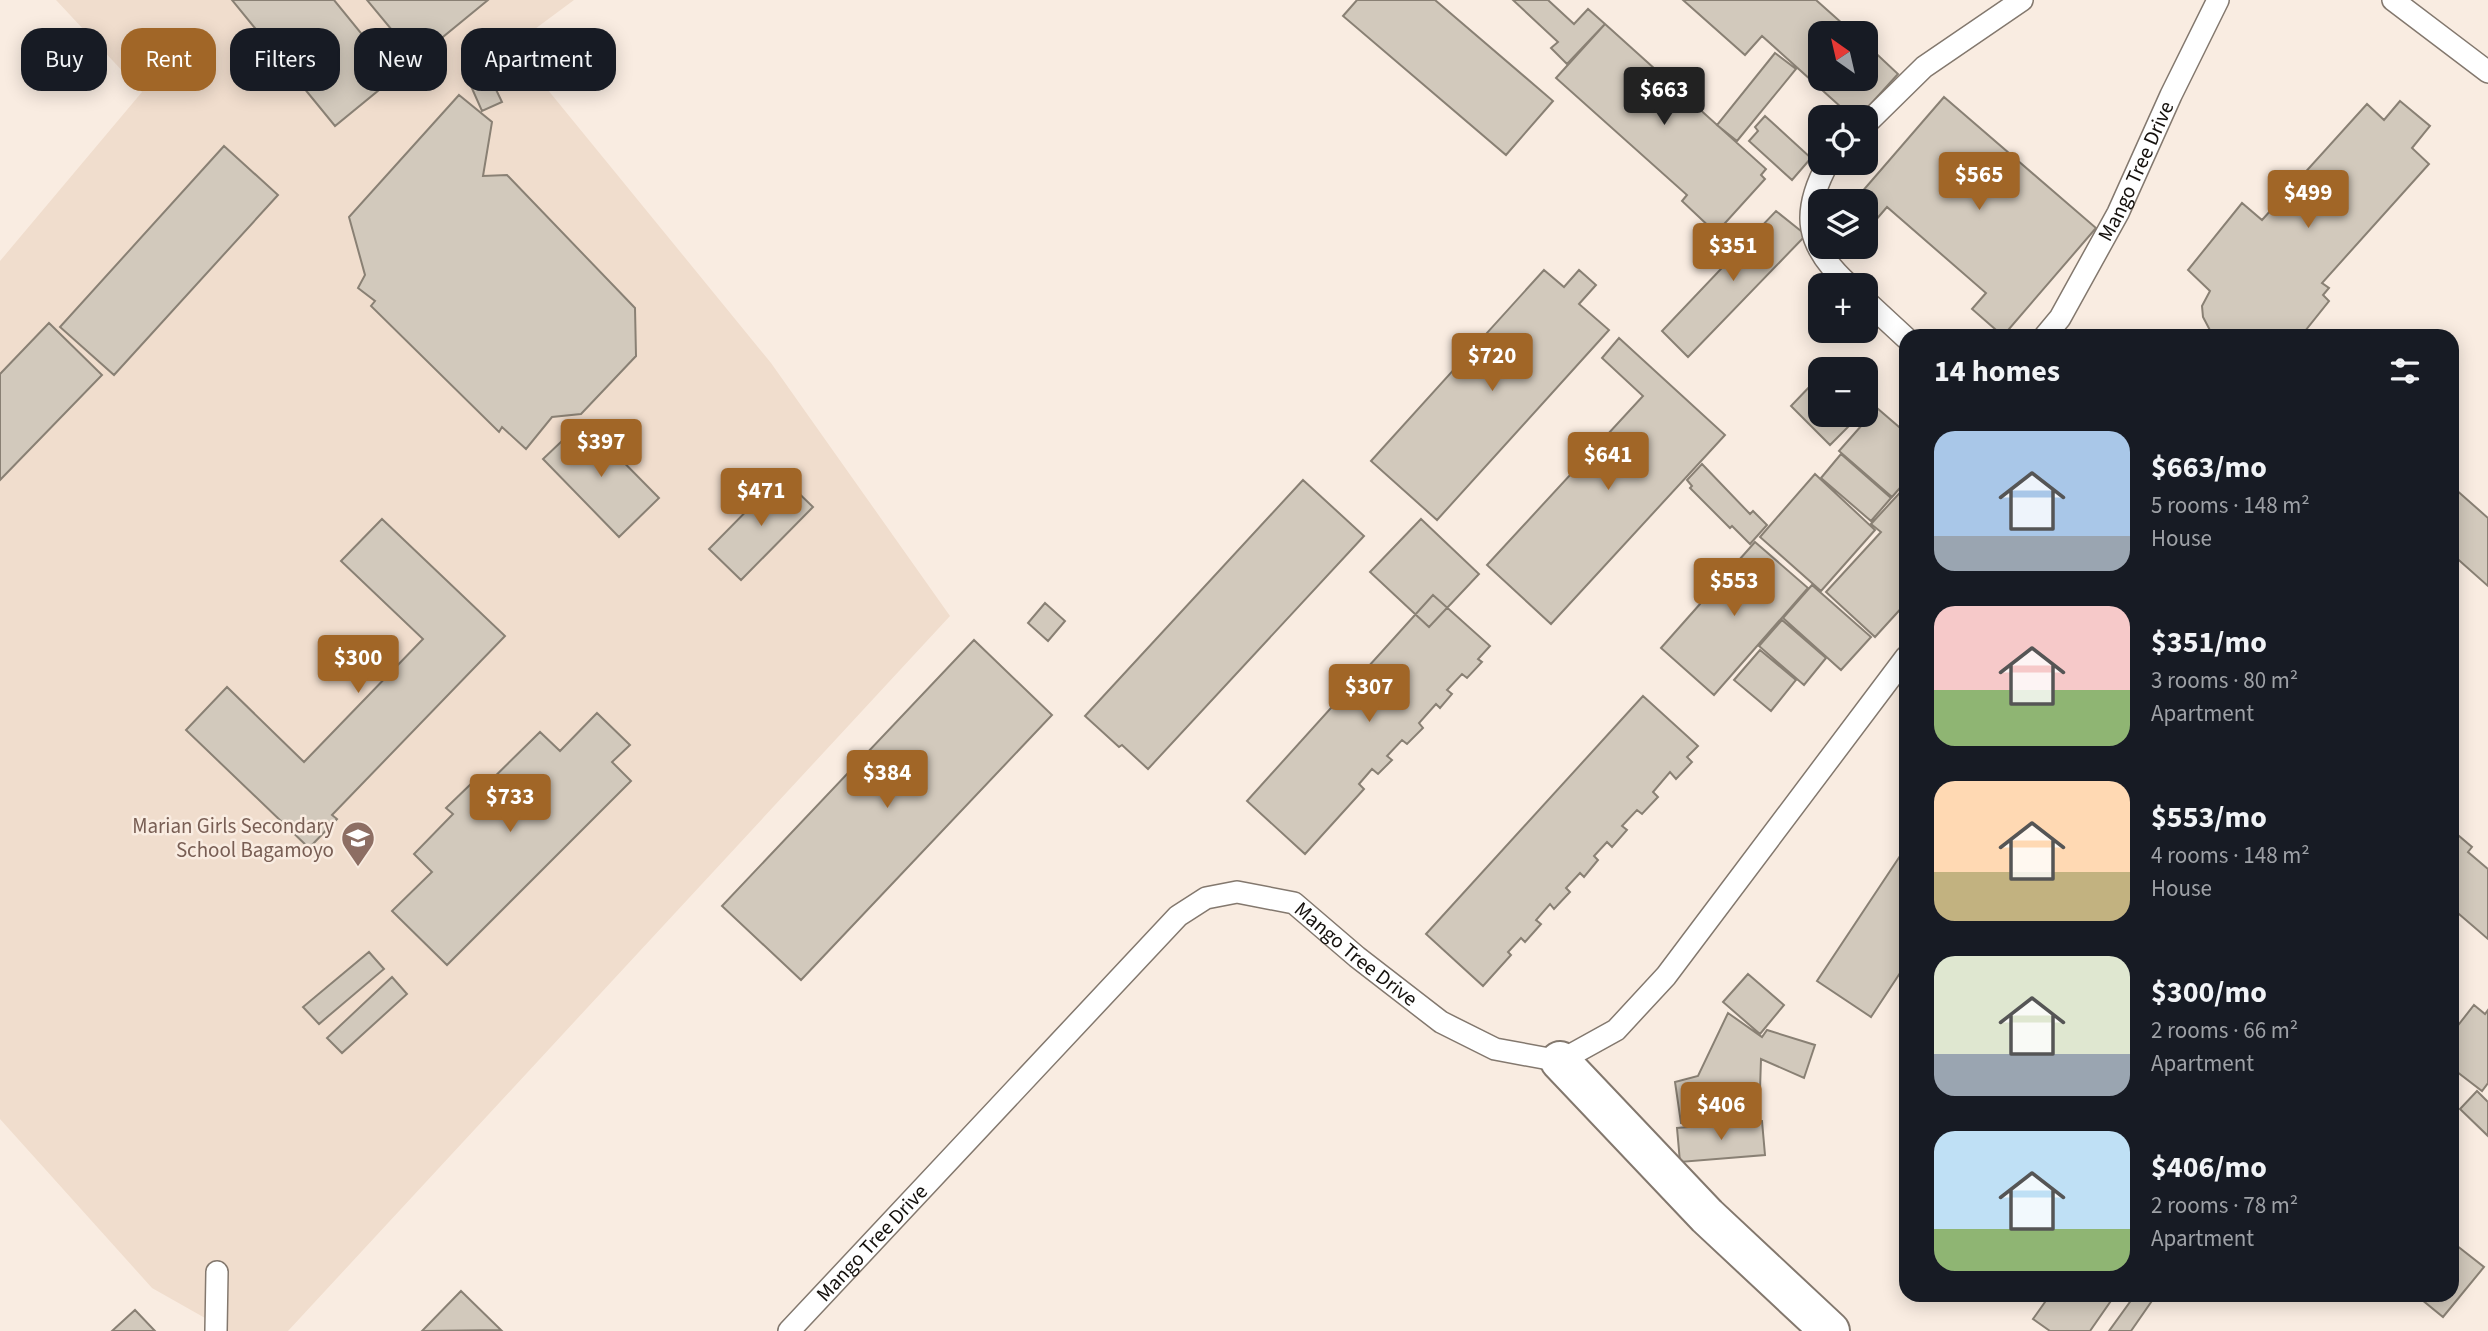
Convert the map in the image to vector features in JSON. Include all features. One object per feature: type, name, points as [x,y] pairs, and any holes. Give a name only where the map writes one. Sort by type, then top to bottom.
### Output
[{"type":"street","points":[[1560,1061],[1707,1216],[1830,1331]]},
{"type":"lane","points":[[1878,112],[1924,67],[2022,0]]},
{"type":"lane","name":"Mango Tree Drive","points":[[2051,329],[2060,318],[2118,213],[2171,95],[2218,0]]},
{"type":"lane","points":[[2393,0],[2488,72]]},
{"type":"lane","points":[[1822,175],[1815,187],[1810,208],[1812,229],[1818,248],[1836,273]]},
{"type":"lane","points":[[1878,312],[1899,332]]},
{"type":"lane","points":[[1560,1061],[1616,1030],[1666,976],[1899,666]]},
{"type":"lane","name":"Mango Tree Drive","points":[[789,1331],[1178,916],[1206,898],[1237,892],[1294,903],[1357,957],[1441,1022],[1495,1049],[1560,1061]]},
{"type":"lane","points":[[216,1331],[217,1272]]},
{"type":"shaded area","name":"Marian Girls Secondary School Bagamoyo","points":[[56,0],[574,0],[536,28],[461,28],[461,91],[549,91],[771,363],[950,616],[288,1331],[228,1331],[152,1288],[0,1119],[0,261],[141,91],[216,91],[216,28],[121,28],[121,70],[107,55],[107,28],[82,28]]},
{"type":"building","points":[[232,0],[334,0],[357,28],[354,28],[354,91],[378,91],[335,126],[306,91],[340,91],[340,28],[255,28]]},
{"type":"building","points":[[367,0],[488,0],[447,34],[447,28],[390,28]]},
{"type":"building","points":[[1357,0],[1435,0],[1553,101],[1506,155],[1343,16]]},
{"type":"building","points":[[1513,0],[1548,0],[1574,24],[1588,9],[1605,24],[1567,64],[1551,48],[1558,42]]},
{"type":"building","points":[[1683,0],[1816,0],[1840,21],[1808,21],[1808,77],[1762,36],[1745,55]]},
{"type":"building","points":[[1605,24],[1766,169],[1761,175],[1765,179],[1716,233],[1682,201],[1687,195],[1556,78]]},
{"type":"building","points":[[1775,53],[1796,69],[1737,141],[1717,125]]},
{"type":"building","points":[[1878,55],[1898,74],[1870,105],[1839,105],[1823,91],[1878,91]]},
{"type":"building","points":[[473,91],[497,91],[502,102],[482,111]]},
{"type":"building","points":[[459,95],[492,122],[483,176],[507,175],[635,308],[636,356],[581,414],[552,417],[526,449],[502,427],[499,432],[371,306],[375,301],[358,288],[365,275],[349,217]]},
{"type":"building","points":[[1944,97],[2096,228],[2009,329],[1995,329],[1972,309],[1986,293],[1887,207],[1878,218],[1878,189],[1864,189]]},
{"type":"building","points":[[2400,101],[2430,126],[2412,148],[2429,164],[2322,283],[2329,288],[2323,295],[2329,301],[2307,329],[2209,329],[2203,317],[2202,306],[2210,291],[2188,270],[2242,203],[2262,220],[2367,104],[2384,120]]},
{"type":"building","points":[[1765,116],[1808,155],[1808,161],[1792,180],[1749,141],[1758,131],[1755,127]]},
{"type":"building","points":[[224,146],[278,195],[114,375],[60,327]]},
{"type":"building","points":[[1776,211],[1806,235],[1688,357],[1662,331]]},
{"type":"building","points":[[1544,270],[1564,287],[1579,270],[1596,285],[1579,304],[1609,330],[1437,520],[1371,461]]},
{"type":"building","points":[[49,323],[102,375],[0,480],[0,374]]},
{"type":"building","points":[[1619,338],[1725,435],[1551,624],[1487,565],[1643,396],[1602,358]]},
{"type":"building","points":[[1808,388],[1808,423],[1791,406]]},
{"type":"building","points":[[1878,409],[1899,427],[1899,489],[1892,497],[1839,451],[1860,427],[1878,427]]},
{"type":"building","points":[[583,421],[659,498],[619,537],[543,459]]},
{"type":"building","points":[[1812,427],[1848,427],[1830,445]]},
{"type":"building","points":[[1841,454],[1891,498],[1871,521],[1821,478]]},
{"type":"building","points":[[1702,464],[1750,514],[1753,511],[1767,525],[1750,544],[1690,488],[1692,486],[1687,480]]},
{"type":"building","points":[[1815,474],[1875,530],[1821,591],[1760,537]]},
{"type":"building","points":[[781,476],[813,507],[741,580],[709,549]]},
{"type":"building","points":[[1303,480],[1364,536],[1148,769],[1085,716]]},
{"type":"building","points":[[2459,492],[2488,518],[2488,586],[2459,560]]},
{"type":"building","points":[[1899,494],[1899,611],[1875,637],[1826,592],[1881,532],[1871,524]]},
{"type":"building","points":[[382,519],[505,636],[332,815],[337,819],[309,848],[186,730],[227,687],[304,762],[423,639],[341,561]]},
{"type":"building","points":[[1421,519],[1479,574],[1429,627],[1370,572]]},
{"type":"building","points":[[1755,542],[1808,588],[1714,695],[1661,648]]},
{"type":"building","points":[[1812,585],[1871,637],[1841,670],[1783,618]]},
{"type":"building","points":[[1433,595],[1490,646],[1478,659],[1482,662],[1467,678],[1462,674],[1447,690],[1452,694],[1440,708],[1436,704],[1419,723],[1423,728],[1407,744],[1402,740],[1387,756],[1392,760],[1378,774],[1372,769],[1359,784],[1364,789],[1305,854],[1247,801]]},
{"type":"building","points":[[1045,603],[1065,621],[1048,641],[1028,623]]},
{"type":"building","points":[[1782,620],[1826,658],[1804,685],[1759,646]]},
{"type":"building","points":[[974,640],[1052,715],[801,980],[722,906]]},
{"type":"building","points":[[1760,650],[1796,680],[1771,711],[1734,680]]},
{"type":"building","points":[[1643,696],[1698,746],[1687,757],[1692,762],[1676,779],[1670,772],[1653,792],[1658,797],[1642,814],[1637,810],[1622,826],[1627,830],[1612,847],[1607,842],[1594,856],[1598,860],[1584,877],[1580,873],[1566,888],[1570,892],[1554,909],[1550,904],[1536,920],[1541,924],[1525,942],[1521,938],[1508,952],[1511,955],[1483,986],[1426,934]]},
{"type":"building","points":[[597,713],[630,745],[612,762],[631,781],[447,965],[392,911],[432,872],[414,854],[453,814],[446,808],[473,782],[481,790],[540,732],[560,751]]},
{"type":"building","points":[[2459,836],[2472,847],[2468,852],[2488,869],[2488,939],[2459,914]]},
{"type":"building","points":[[1899,858],[1899,975],[1871,1017],[1817,981]]},
{"type":"building","points":[[369,952],[384,969],[319,1024],[303,1007]]},
{"type":"building","points":[[1748,974],[1784,1005],[1760,1034],[1723,1002]]},
{"type":"building","points":[[392,977],[407,994],[342,1053],[327,1038]]},
{"type":"building","points":[[2474,1005],[2485,1014],[2488,1010],[2488,1083],[2482,1091],[2459,1073],[2459,1024]]},
{"type":"building","points":[[1728,1013],[1762,1037],[1767,1030],[1815,1045],[1804,1078],[1761,1059],[1759,1120],[1681,1123],[1675,1082],[1698,1076]]},
{"type":"building","points":[[2477,1091],[2488,1102],[2488,1136],[2460,1109]]},
{"type":"building","points":[[1762,1121],[1765,1155],[1680,1162],[1677,1128]]},
{"type":"building","points":[[2459,1247],[2484,1267],[2459,1297]]},
{"type":"building","points":[[461,1291],[501,1330],[422,1331]]},
{"type":"building","points":[[2045,1302],[2110,1302],[2090,1331],[2050,1331],[2033,1319]]},
{"type":"building","points":[[2130,1302],[2151,1302],[2131,1331],[2109,1331]]},
{"type":"building","points":[[2425,1302],[2455,1302],[2443,1317]]},
{"type":"building","points":[[135,1310],[155,1331],[112,1331]]},
{"type":"place","name":"Marian Girls Secondary School Bagamoyo","points":[[358,868]]}]
